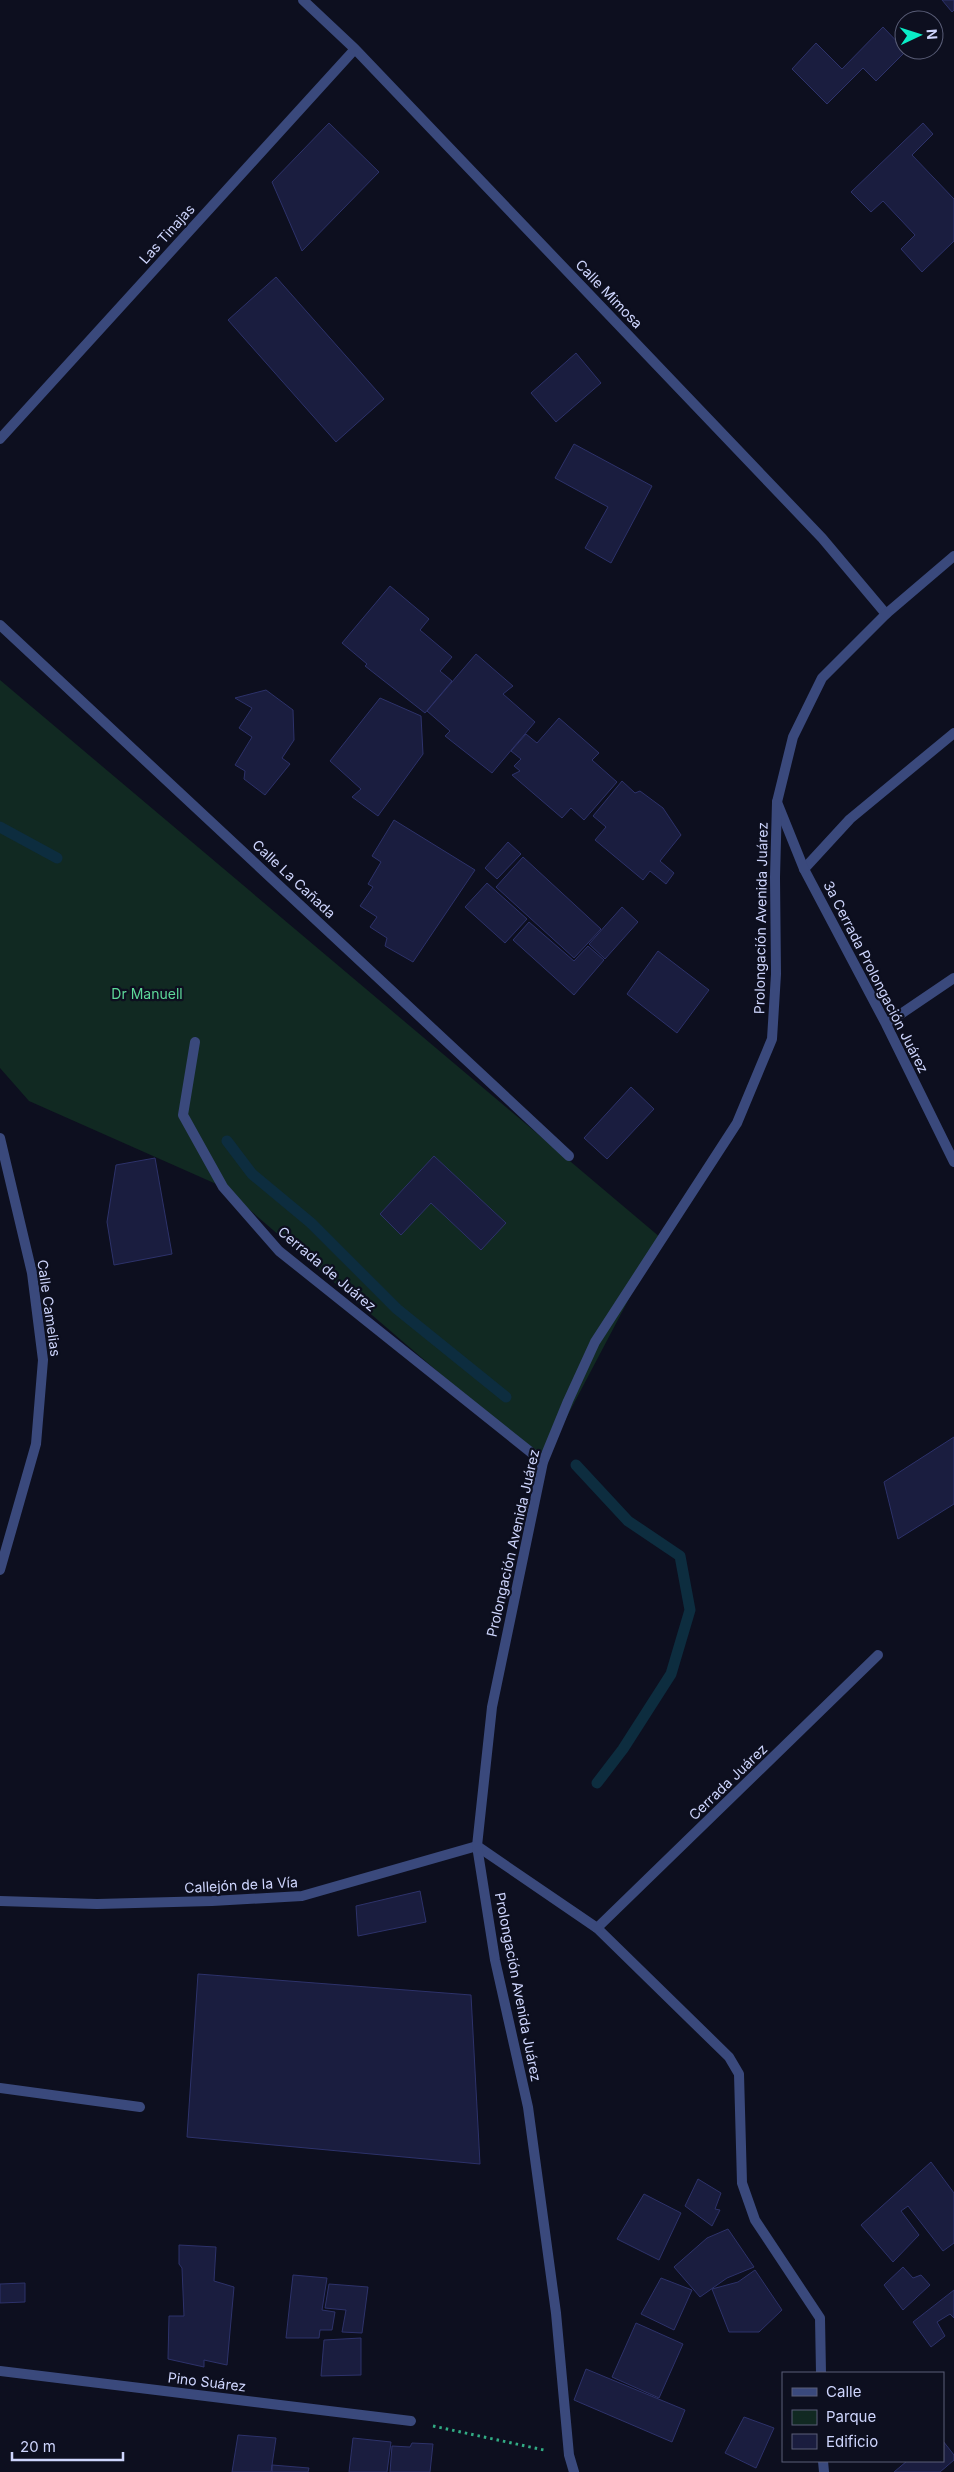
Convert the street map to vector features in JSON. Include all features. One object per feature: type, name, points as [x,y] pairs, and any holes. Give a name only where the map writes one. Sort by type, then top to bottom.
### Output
[{"type":"street","name":"Calle Mimosa","points":[[303,0],[355,49],[822,538],[886,614]]},
{"type":"street","name":"Las Tinajas","points":[[0,439],[355,49]]},
{"type":"street","name":"Prolongación Avenida Juárez","points":[[574,2472],[570,2455],[556,2313],[528,2107],[495,1960],[478,1846],[492,1707],[542,1462],[595,1342],[737,1123],[772,1039],[776,974],[777,802],[793,737],[822,678],[886,614],[952,560]]},
{"type":"street","name":"Calle La Cañada","points":[[0,625],[569,1156]]},
{"type":"street","points":[[804,869],[850,819],[954,733]]},
{"type":"street","name":"3a Cerrada Prolongación Juárez","points":[[777,802],[804,869],[886,1024],[954,1162]]},
{"type":"street","points":[[886,1024],[954,978]]},
{"type":"street","name":"Cerrada de Juárez","points":[[195,1042],[183,1115],[223,1187],[279,1251],[542,1462]]},
{"type":"street","name":"Calle Camelias","points":[[0,1138],[32,1273],[43,1360],[36,1444],[0,1570]]},
{"type":"street","name":"Cerrada Juárez","points":[[597,1928],[878,1655]]},
{"type":"street","points":[[478,1846],[597,1928],[729,2057],[738,2074],[742,2183],[755,2220],[820,2318],[821,2372]]},
{"type":"street","name":"Callejón de la Vía","points":[[0,1901],[107,1903],[212,1901],[302,1896],[478,1846]]},
{"type":"street","points":[[0,2088],[140,2107]]},
{"type":"street","name":"Pino Suárez","points":[[0,2371],[411,2421]]},
{"type":"path","points":[[411,2421],[570,2455]]},
{"type":"green space","name":"Dr Manuell","points":[[0,680],[661,1238],[543,1462],[223,1187],[29,1101],[0,1068]]},
{"type":"building","points":[[942,0],[954,0],[954,10],[952,12]]},
{"type":"building","points":[[883,27],[894,38],[894,60],[897,60],[876,81],[863,68],[827,104],[792,69],[816,43],[842,69]]},
{"type":"building","points":[[329,123],[379,172],[302,251],[272,182]]},
{"type":"building","points":[[923,123],[933,134],[912,155],[954,199],[954,241],[922,272],[901,249],[915,235],[883,201],[871,212],[851,192]]},
{"type":"building","points":[[276,277],[384,399],[336,442],[228,320]]},
{"type":"building","points":[[576,353],[601,383],[556,422],[531,393]]},
{"type":"building","points":[[574,444],[652,486],[611,563],[585,548],[608,507],[555,478]]},
{"type":"building","points":[[390,586],[429,619],[420,630],[452,657],[440,671],[452,681],[425,713],[365,666],[367,664],[342,643]]},
{"type":"building","points":[[476,654],[513,686],[503,694],[535,722],[492,773],[445,736],[450,731],[427,711]]},
{"type":"building","points":[[266,690],[293,710],[294,740],[282,758],[290,764],[265,795],[244,779],[245,771],[235,765],[252,737],[239,728],[252,708],[235,698]]},
{"type":"building","points":[[380,698],[421,716],[423,754],[378,816],[352,797],[361,789],[330,761]]},
{"type":"building","points":[[559,718],[599,753],[592,760],[617,782],[584,820],[571,808],[562,818],[512,775],[520,771],[514,766],[521,759],[511,751],[526,734],[537,743]]},
{"type":"building","points":[[622,781],[635,793],[640,791],[663,808],[681,835],[660,861],[674,873],[666,884],[650,871],[643,880],[595,840],[606,827],[593,816]]},
{"type":"building","points":[[394,820],[475,870],[413,962],[385,946],[387,938],[370,927],[377,917],[360,906],[373,887],[368,884],[381,862],[372,856]]},
{"type":"building","points":[[508,842],[521,854],[497,879],[485,868]]},
{"type":"building","points":[[523,857],[601,929],[574,958],[496,887]]},
{"type":"building","points":[[487,883],[527,919],[505,943],[465,907]]},
{"type":"building","points":[[622,907],[638,922],[605,959],[589,944]]},
{"type":"building","points":[[529,922],[574,961],[588,946],[604,960],[574,995],[513,940]]},
{"type":"building","points":[[658,951],[709,990],[677,1033],[627,994]]},
{"type":"building","points":[[631,1087],[654,1109],[607,1159],[584,1138]]},
{"type":"building","points":[[434,1156],[506,1223],[481,1250],[431,1203],[401,1235],[380,1214]]},
{"type":"building","points":[[155,1158],[172,1254],[114,1265],[107,1222],[116,1165]]},
{"type":"building","points":[[954,1437],[954,1504],[898,1539],[884,1482]]},
{"type":"building","points":[[420,1891],[426,1922],[358,1936],[356,1906]]},
{"type":"building","points":[[198,1974],[471,1995],[480,2164],[187,2137]]},
{"type":"building","points":[[931,2162],[954,2193],[954,2243],[943,2251],[908,2206],[901,2211],[919,2235],[893,2262],[861,2225]]},
{"type":"building","points":[[698,2179],[721,2193],[715,2209],[720,2210],[712,2226],[685,2206]]},
{"type":"building","points":[[644,2194],[681,2213],[659,2260],[617,2239]]},
{"type":"building","points":[[728,2229],[754,2267],[727,2278],[700,2297],[674,2267],[707,2238]]},
{"type":"building","points":[[179,2245],[216,2247],[214,2281],[234,2287],[227,2365],[204,2360],[204,2367],[168,2359],[169,2316],[184,2316]]},
{"type":"building","points":[[903,2267],[913,2278],[921,2275],[930,2285],[903,2310],[884,2285]]},
{"type":"building","points":[[755,2270],[782,2310],[759,2332],[729,2332],[712,2289],[738,2282]]},
{"type":"building","points":[[293,2275],[327,2278],[322,2310],[335,2312],[332,2330],[320,2330],[319,2338],[286,2338]]},
{"type":"building","points":[[661,2278],[692,2290],[674,2330],[641,2314]]},
{"type":"building","points":[[25,2283],[25,2302],[0,2303],[0,2284]]},
{"type":"building","points":[[329,2284],[368,2287],[362,2333],[342,2332],[346,2310],[325,2308]]},
{"type":"building","points":[[954,2290],[954,2318],[950,2314],[937,2322],[945,2336],[931,2347],[913,2322]]},
{"type":"building","points":[[636,2323],[683,2344],[659,2398],[612,2377]]},
{"type":"building","points":[[361,2338],[361,2375],[321,2376],[324,2340]]},
{"type":"building","points":[[586,2369],[685,2410],[672,2442],[574,2400]]},
{"type":"building","points":[[744,2417],[774,2428],[756,2468],[725,2453]]},
{"type":"building","points":[[238,2435],[276,2438],[271,2472],[232,2472]]},
{"type":"building","points":[[353,2438],[391,2442],[387,2472],[349,2472]]},
{"type":"building","points":[[944,2442],[954,2455],[954,2460],[940,2472],[894,2472],[906,2462],[944,2462]]},
{"type":"building","points":[[412,2443],[433,2444],[430,2472],[390,2472],[392,2446],[410,2447]]},
{"type":"building","points":[[272,2465],[309,2468],[308,2472],[272,2472]]},
{"type":"waterway","points":[[0,827],[57,858]]},
{"type":"waterway","points":[[227,1141],[252,1174],[311,1223],[397,1309],[506,1397]]},
{"type":"waterway","points":[[576,1465],[628,1521],[680,1556],[690,1610],[671,1674],[623,1749],[597,1783]]}]
